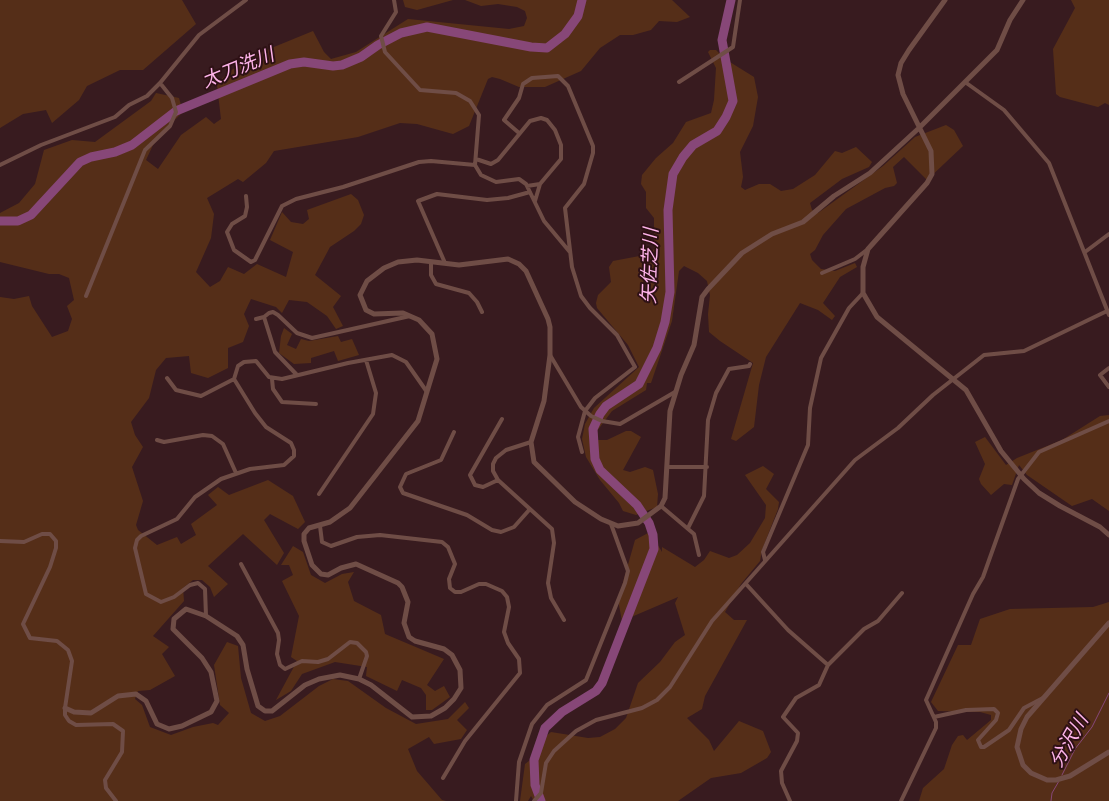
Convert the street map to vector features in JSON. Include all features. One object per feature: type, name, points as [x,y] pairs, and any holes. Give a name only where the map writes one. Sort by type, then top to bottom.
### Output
[{"type":"street","points":[[0,166],[41,145],[115,117],[160,84],[199,34],[246,0]]},
{"type":"street","points":[[394,0],[396,12],[383,30],[381,38],[383,47],[420,90],[456,93],[462,95],[473,105],[479,116],[475,165],[481,174],[489,180],[519,179],[527,186],[544,220],[569,250]]},
{"type":"street","points":[[679,82],[719,58],[733,47],[740,0]]},
{"type":"street","points":[[822,273],[855,259],[868,249],[927,183],[932,174],[931,151],[903,94],[898,75],[901,64],[909,50],[945,0]]},
{"type":"street","points":[[65,708],[74,712],[91,713],[118,696],[131,694],[141,696],[146,701],[157,724],[169,729],[182,726],[206,715],[215,707],[217,701],[211,672],[202,658],[176,633],[172,624],[180,612],[186,609],[206,616],[230,630],[243,644],[258,706],[265,711],[272,711],[305,685],[319,679],[340,676],[359,679],[371,685],[406,713],[421,718],[430,716],[454,699],[461,688],[460,670],[452,655],[444,649],[414,641],[409,637],[404,623],[408,602],[406,594],[398,582],[356,564],[341,568],[328,575],[316,571],[304,541],[304,534],[309,528],[320,526],[340,517],[350,508],[418,421],[437,359],[437,349],[432,334],[426,325],[410,316],[394,312],[374,314],[366,310],[361,301],[362,288],[376,273],[398,262],[417,260],[445,264],[471,264],[508,259],[519,264],[526,270],[548,319],[550,355],[544,401],[532,442],[534,462],[575,502],[611,524],[626,526],[638,523],[660,506],[665,498],[668,486],[668,420],[675,392],[694,345],[702,297],[742,253],[772,234],[803,222],[834,196],[870,173],[919,128],[997,50],[1010,20],[1023,0]]},
{"type":"street","points":[[519,133],[504,120],[518,98],[523,84],[532,78],[551,75],[564,80],[589,136],[593,153],[582,190],[567,203],[565,208],[569,250],[581,296],[616,335],[635,367],[595,398],[585,411],[578,437],[582,452]]},
{"type":"street","points":[[535,799],[540,793],[546,763],[554,751],[576,731],[596,720],[642,708],[657,700],[670,687],[712,621],[765,560],[856,460],[898,428],[932,395],[954,380],[984,355],[1024,351],[1108,313],[1049,163],[1004,110],[965,82]]},
{"type":"street","points":[[86,296],[145,150],[170,126],[176,112],[172,98],[160,84]]},
{"type":"street","points":[[476,158],[491,164],[498,160],[530,121],[541,118],[551,123],[560,140],[561,159],[540,184],[535,201]]},
{"type":"street","points":[[246,196],[247,207],[245,216],[228,228],[228,237],[234,250],[251,262],[255,260],[282,206],[296,199],[343,187],[419,162],[431,160],[475,165]]},
{"type":"street","points":[[527,186],[540,184]]},
{"type":"street","points":[[445,264],[418,201],[437,194],[492,200],[530,192]]},
{"type":"street","points":[[1085,252],[1109,234]]},
{"type":"street","points":[[868,249],[863,267],[863,293],[877,317],[954,380],[975,403],[1001,451],[1020,475],[1039,493],[1100,527],[1109,535]]},
{"type":"street","points":[[431,262],[431,275],[436,284],[469,293],[477,302],[482,312]]},
{"type":"street","points":[[765,560],[763,552],[808,445],[810,408],[821,358],[849,308],[863,293]]},
{"type":"street","points":[[256,319],[273,312],[297,334],[312,338],[410,316]]},
{"type":"street","points":[[264,317],[275,352],[297,376]]},
{"type":"street","points":[[272,379],[297,376],[392,355],[400,358],[428,392]]},
{"type":"street","points":[[550,355],[585,411],[590,416],[602,421],[620,424],[675,392]]},
{"type":"street","points":[[167,378],[176,390],[201,396],[234,379],[238,366],[251,360],[260,364],[272,379],[273,389],[282,402],[316,404]]},
{"type":"street","points":[[319,494],[373,414],[376,393],[366,360]]},
{"type":"street","points":[[688,528],[704,496],[708,420],[716,393],[729,368],[749,366],[750,364]]},
{"type":"street","points":[[1109,368],[1100,375],[1109,387]]},
{"type":"street","points":[[206,616],[205,589],[198,584],[193,583],[161,602],[146,594],[135,548],[136,540],[177,519],[205,489],[236,473],[284,465],[294,456],[291,443],[261,423],[234,379]]},
{"type":"street","points":[[498,480],[483,487],[475,485],[470,475],[502,419]]},
{"type":"street","points":[[901,801],[933,738],[936,728],[934,717],[926,700],[945,661],[973,594],[983,577],[1020,475],[1039,452],[1109,421]]},
{"type":"street","points":[[454,432],[441,460],[406,474],[400,487],[403,493],[468,515],[492,530],[501,532],[514,527],[530,509]]},
{"type":"street","points":[[157,440],[164,442],[203,435],[212,436],[223,444],[236,473]]},
{"type":"street","points":[[532,442],[506,450],[496,458],[493,464],[498,480],[548,524],[554,536],[548,583],[551,598],[564,620]]},
{"type":"street","points":[[668,467],[707,467]]},
{"type":"street","points":[[660,506],[694,534],[699,555]]},
{"type":"street","points":[[516,801],[519,762],[532,724],[547,705],[586,680],[625,583],[628,571],[611,524]]},
{"type":"street","points":[[320,526],[322,542],[331,546],[357,537],[380,535],[442,542],[448,547],[455,564],[449,579],[450,588],[455,592],[461,592],[479,584],[486,584],[502,591],[507,597],[509,606],[504,632],[508,643],[519,659],[520,673],[465,741],[443,778]]},
{"type":"street","points":[[0,541],[24,542],[42,534],[50,534],[56,541],[56,548],[50,567],[23,624],[30,638],[57,641],[68,650],[72,661],[65,715],[69,721],[76,725],[113,724],[123,731],[122,752],[105,780],[106,788],[116,801]]},
{"type":"street","points":[[241,564],[278,633],[279,640],[276,654],[280,665],[285,669],[302,661],[318,662],[328,659],[350,642],[356,643],[366,652],[367,656],[359,679]]},
{"type":"street","points":[[746,584],[788,630],[828,665]]},
{"type":"street","points":[[790,801],[782,782],[781,771],[797,740],[798,733],[783,717],[796,698],[819,685],[828,665],[864,629],[878,622],[902,593]]},
{"type":"street","points":[[1109,623],[1027,717],[1017,740],[1018,755],[1023,765],[1031,773],[1047,780],[1062,779],[1109,752]]},
{"type":"street","points":[[934,717],[966,710],[994,709],[998,712],[996,720],[978,740],[981,747],[984,747],[1009,730],[1024,708],[1043,698]]},
{"type":"shaded area","points":[[0,0],[182,0],[196,24],[143,70],[120,70],[87,86],[79,100],[52,123],[46,110],[23,114],[0,128]]},
{"type":"shaded area","points":[[403,0],[453,0],[417,10],[405,7]]},
{"type":"shaded area","points":[[465,0],[672,0],[690,17],[677,22],[659,21],[651,30],[633,35],[620,35],[600,48],[581,71],[545,87],[519,87],[492,77],[488,79],[469,126],[453,134],[417,124],[400,123],[358,137],[274,151],[266,163],[243,182],[238,179],[207,198],[214,214],[211,238],[196,272],[210,287],[220,281],[228,267],[244,274],[257,264],[286,277],[293,252],[270,240],[282,212],[291,222],[303,224],[309,219],[307,210],[351,194],[358,200],[364,215],[361,224],[330,247],[315,275],[341,296],[333,307],[343,326],[336,329],[327,316],[307,302],[289,300],[282,313],[276,307],[251,299],[244,314],[249,326],[243,342],[228,348],[228,368],[208,378],[191,373],[189,356],[166,358],[156,370],[149,398],[131,422],[135,435],[143,447],[132,467],[143,501],[136,525],[138,530],[157,545],[177,537],[181,544],[196,535],[191,524],[217,505],[208,495],[218,487],[229,495],[268,480],[293,496],[305,522],[298,529],[270,514],[264,520],[284,553],[277,565],[243,534],[208,566],[228,584],[214,597],[210,587],[202,580],[193,580],[183,588],[184,601],[153,636],[169,647],[162,654],[175,676],[150,690],[138,691],[135,699],[142,705],[150,727],[171,735],[193,727],[213,723],[218,725],[229,713],[220,705],[214,665],[227,642],[238,646],[241,678],[251,713],[265,721],[280,716],[319,686],[333,679],[348,681],[386,708],[416,724],[448,719],[465,702],[469,708],[457,720],[467,730],[461,739],[434,744],[429,737],[408,749],[417,771],[442,800],[446,801],[0,801],[0,297],[14,299],[29,296],[32,306],[52,337],[68,331],[72,319],[67,306],[74,300],[69,278],[59,274],[49,274],[0,262],[0,213],[19,203],[35,184],[44,150],[72,140],[95,142],[151,101],[156,93],[179,98],[183,112],[162,132],[146,160],[158,169],[181,135],[206,117],[214,124],[221,119],[217,85],[226,74],[252,56],[313,31],[324,52],[331,59],[356,52],[408,19],[509,29],[524,26],[527,18],[525,11],[517,7],[498,4],[481,6]]},
{"type":"shaded area","points":[[1071,0],[1109,0],[1109,105],[1105,103],[1098,107],[1060,97],[1056,94],[1053,49],[1075,8]]},
{"type":"shaded area","points":[[716,50],[725,59],[754,77],[758,97],[753,126],[740,152],[743,177],[741,187],[745,190],[759,184],[770,184],[781,191],[793,189],[815,175],[835,151],[842,153],[856,147],[872,162],[869,167],[842,179],[810,203],[812,210],[818,213],[883,166],[915,137],[946,125],[954,130],[963,146],[927,180],[904,157],[893,167],[897,183],[894,186],[885,188],[846,209],[823,235],[815,250],[810,254],[812,260],[821,269],[835,271],[855,263],[857,267],[840,277],[823,303],[835,316],[832,320],[818,310],[800,303],[766,357],[759,385],[754,427],[736,441],[731,439],[753,363],[709,332],[710,295],[707,281],[698,273],[684,266],[679,271],[672,321],[651,383],[647,383],[646,390],[612,411],[597,431],[598,440],[607,440],[626,431],[631,431],[641,437],[623,470],[630,472],[645,467],[653,470],[658,494],[657,507],[636,515],[623,511],[619,503],[600,480],[586,457],[582,439],[585,424],[594,408],[639,367],[628,345],[597,308],[596,303],[598,295],[611,282],[609,267],[613,261],[650,254],[654,249],[654,218],[646,208],[646,192],[641,184],[642,175],[656,158],[673,143],[686,122],[711,113],[714,100],[716,68],[708,52]]},
{"type":"shaded area","points":[[284,328],[292,334],[287,345],[296,349],[301,339],[309,341],[338,336],[341,342],[352,339],[359,355],[338,361],[334,351],[311,358],[311,363],[294,364],[279,353]]},
{"type":"shaded area","points":[[1109,415],[1109,511],[1092,499],[1072,506],[1027,475],[1019,465],[1012,485],[1004,484],[991,495],[981,484],[979,479],[985,464],[975,442],[985,437],[1006,465],[1017,458],[1062,440],[1100,416]]},
{"type":"shaded area","points":[[763,466],[774,474],[766,489],[779,502],[778,509],[762,550],[760,561],[741,584],[725,612],[734,620],[747,620],[705,696],[702,709],[687,718],[709,740],[714,751],[739,721],[763,731],[771,752],[767,758],[741,773],[711,778],[678,801],[534,801],[531,796],[528,801],[520,801],[525,764],[538,754],[545,737],[551,732],[588,738],[600,737],[615,729],[626,718],[638,683],[660,662],[675,642],[685,635],[675,603],[678,597],[622,621],[618,600],[635,540],[650,532],[662,552],[662,547],[695,567],[704,560],[710,551],[729,558],[737,555],[750,543],[765,518],[766,505],[745,475]]},
{"type":"shaded area","points":[[293,546],[303,552],[311,575],[325,583],[342,574],[354,572],[348,582],[354,601],[381,615],[385,634],[444,659],[427,685],[435,691],[444,686],[450,697],[432,710],[426,710],[426,695],[421,688],[402,680],[397,691],[366,676],[367,667],[335,662],[302,674],[291,691],[276,700],[297,661],[291,657],[299,616],[282,581],[293,575],[289,565],[281,565]]},
{"type":"shaded area","points":[[1109,602],[1109,801],[919,801],[923,788],[944,769],[952,745],[958,736],[963,735],[967,740],[991,720],[991,715],[980,712],[938,711],[931,702],[958,645],[971,645],[980,619],[1010,609],[1093,607]]},
{"type":"waterway","name":"太刀洗川","points":[[0,221],[18,221],[31,215],[80,162],[132,145],[176,111],[290,64],[304,62],[333,66],[342,65],[361,57],[378,45],[401,33],[427,27],[531,47],[547,48],[565,34],[578,16],[582,0]]},
{"type":"waterway","name":"矢佐芝川","points":[[541,801],[535,785],[534,760],[545,728],[562,712],[596,691],[602,683],[654,549],[653,535],[649,523],[637,505],[600,470],[595,459],[593,429],[606,406],[639,384],[657,348],[665,322],[670,292],[668,210],[673,174],[693,145],[717,131],[733,101],[722,40],[731,0]]},
{"type":"waterway","name":"分沢川","points":[[1062,775],[1075,749],[1092,727],[1109,693]]},
{"type":"waterway","name":"分沢川","points":[[1051,801],[1052,793],[1059,781]]}]
